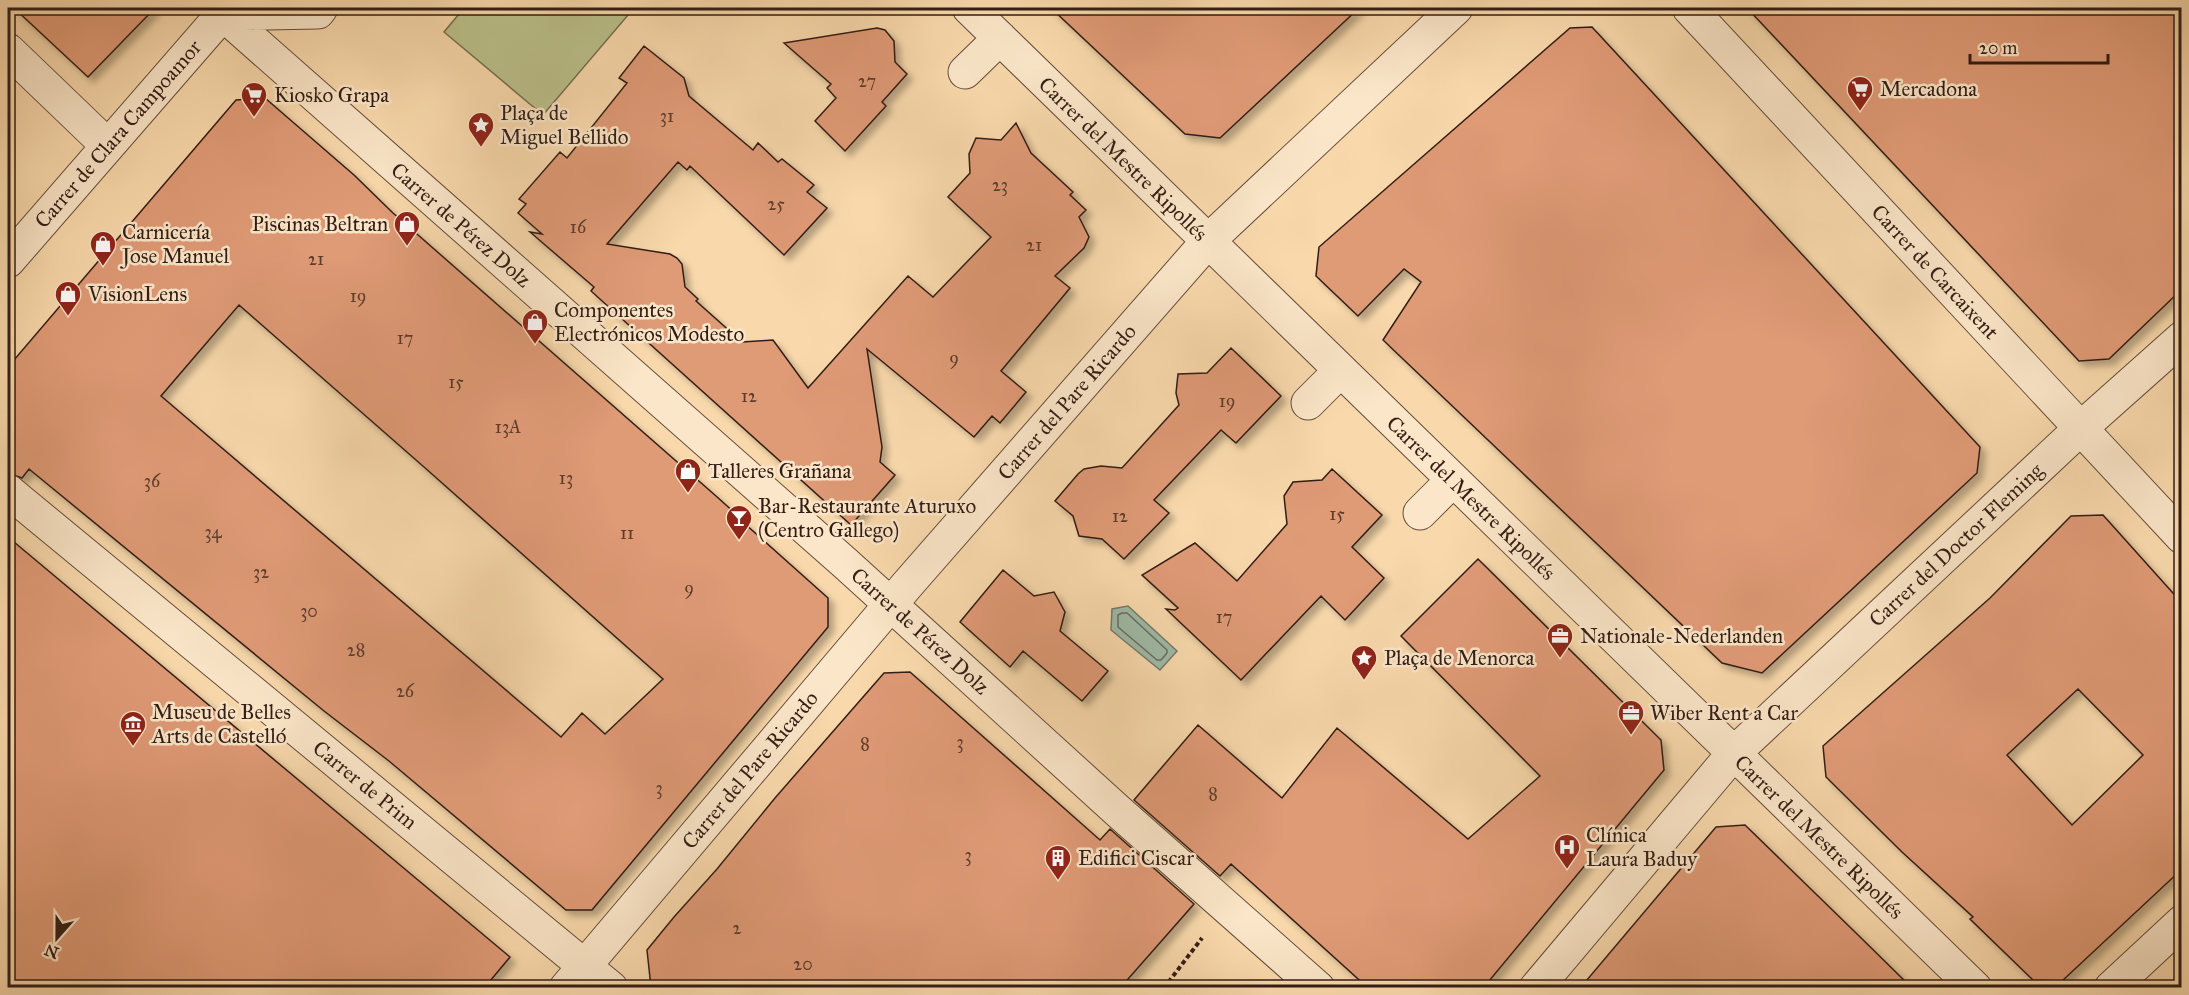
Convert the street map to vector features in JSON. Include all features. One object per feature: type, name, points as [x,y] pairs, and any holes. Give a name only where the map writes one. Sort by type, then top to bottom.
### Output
[{"type":"street","points":[[222,10],[318,12],[321,8]]},
{"type":"street","name":"Carrer del Mestre Ripollés","points":[[969,8],[1975,987]]},
{"type":"street","name":"Carrer del Pare Ricardo","points":[[575,977],[891,605],[1208,241],[1456,8]]},
{"type":"street","name":"Carrer de Carcaixent","points":[[1689,8],[2181,537]]},
{"type":"street","name":"Carrer de Clara Campoamor","points":[[8,261],[222,10]]},
{"type":"street","name":"Carrer de Pérez Dolz","points":[[222,10],[1318,987]]},
{"type":"street","points":[[965,72],[1000,38]]},
{"type":"street","points":[[8,50],[108,146]]},
{"type":"street","name":"Carrer del Doctor Fleming","points":[[1536,987],[1733,754],[2081,428],[2181,338]]},
{"type":"street","points":[[1308,403],[1340,371]]},
{"type":"street","points":[[1420,513],[1453,480]]},
{"type":"street","name":"Carrer de Prim","points":[[8,491],[575,977],[611,987]]},
{"type":"street","points":[[2111,987],[2181,922]]},
{"type":"path","points":[[1164,987],[1227,907]]},
{"type":"green space","points":[[464,8],[634,8],[543,115],[444,32]]},
{"type":"water","points":[[1128,606],[1177,651],[1160,670],[1111,630],[1112,609]]},
{"type":"building","points":[[14,8],[155,8],[88,77]]},
{"type":"building","points":[[1051,8],[1359,8],[1220,138],[1185,134]]},
{"type":"building","points":[[1747,8],[2181,8],[2181,290],[2109,359],[2079,361]]},
{"type":"building","points":[[1592,27],[1980,447],[1977,473],[1762,673],[1722,663],[1383,340],[1421,282],[1404,269],[1358,316],[1316,276],[1319,247],[1570,28]]},
{"type":"building","points":[[877,28],[885,30],[894,41],[895,62],[907,74],[882,102],[886,106],[845,151],[815,121],[836,98],[827,88],[831,84],[784,43]]},
{"type":"building","points":[[644,46],[684,78],[689,96],[753,150],[758,143],[778,162],[782,159],[814,185],[807,192],[827,208],[784,255],[690,166],[687,170],[678,162],[607,244],[670,254],[677,258],[682,264],[685,287],[698,299],[696,301],[742,342],[773,340],[808,388],[908,276],[933,297],[991,237],[948,197],[970,173],[969,154],[976,138],[1001,140],[1016,123],[1031,153],[1073,192],[1070,195],[1086,210],[1079,217],[1089,237],[1084,248],[1055,276],[1070,288],[1001,371],[1026,392],[1000,423],[992,416],[974,437],[867,349],[882,447],[880,462],[895,475],[851,525],[591,291],[594,287],[530,232],[542,234],[518,213],[526,204],[519,199],[560,152],[567,158],[627,83],[619,78]]},
{"type":"building","points":[[265,98],[716,496],[828,598],[828,627],[592,910],[566,910],[389,761],[324,711],[29,469],[22,478],[8,473],[8,367],[236,100]],"holes":[[[239,305],[663,679],[605,734],[582,713],[561,737],[161,396]]]},
{"type":"building","points":[[1231,348],[1281,396],[1236,443],[1221,430],[1154,500],[1169,513],[1124,559],[1102,539],[1079,536],[1073,516],[1055,501],[1084,469],[1101,466],[1122,468],[1179,405],[1176,393],[1178,374],[1207,373]]},
{"type":"building","points":[[1332,469],[1382,515],[1352,547],[1384,578],[1345,620],[1321,596],[1241,680],[1166,609],[1178,608],[1142,575],[1195,543],[1237,581],[1287,524],[1284,496],[1293,482],[1322,480]]},
{"type":"building","points":[[2103,515],[2181,602],[2181,870],[2062,981],[2033,980],[1970,919],[1973,917],[1902,852],[1826,777],[1823,746],[1990,598],[2071,516]],"holes":[[[2078,689],[2143,755],[2072,825],[2007,755]]]},
{"type":"building","name":"Museu de Belles Arts de Castelló","points":[[8,537],[510,957],[485,987],[8,987]]},
{"type":"building","points":[[1478,559],[1661,740],[1664,770],[1484,987],[1367,987],[1231,864],[1220,876],[1134,800],[1198,725],[1282,798],[1337,728],[1468,839],[1540,776],[1401,636]]},
{"type":"building","points":[[1003,570],[1034,596],[1054,592],[1065,612],[1060,631],[1108,671],[1082,701],[1023,651],[1010,667],[960,622]]},
{"type":"building","points":[[910,672],[1100,840],[1110,829],[1194,904],[1121,987],[651,987],[647,950],[674,917],[884,673]]},
{"type":"building","points":[[1745,825],[1911,987],[1581,987],[1716,827]]},
{"type":"place","name":"Mercadona","points":[[1860,112]]},
{"type":"place","name":"Kiosko Grapa","points":[[254,118]]},
{"type":"place","name":"Plaça de Miguel Bellido","points":[[481,148]]},
{"type":"place","name":"Piscinas Beltran","points":[[407,247]]},
{"type":"place","name":"Carnicería Jose Manuel","points":[[103,267]]},
{"type":"place","name":"VisionLens","points":[[68,317]]},
{"type":"place","name":"Componentes Electrónicos Modesto","points":[[535,345]]},
{"type":"place","name":"Talleres Grañana","points":[[688,494]]},
{"type":"place","name":"Bar-Restaurante Aturuxo (Centro Gallego)","points":[[739,541]]},
{"type":"place","name":"Nationale-Nederlanden","points":[[1560,659]]},
{"type":"place","name":"Plaça de Menorca","points":[[1364,681]]},
{"type":"place","name":"Wiber Rent a Car","points":[[1631,736]]},
{"type":"place","name":"Museu de Belles Arts de Castelló","points":[[133,747]]},
{"type":"place","name":"Clínica Laura Baduy","points":[[1567,870]]},
{"type":"place","name":"Edifici Ciscar","points":[[1058,881]]}]
